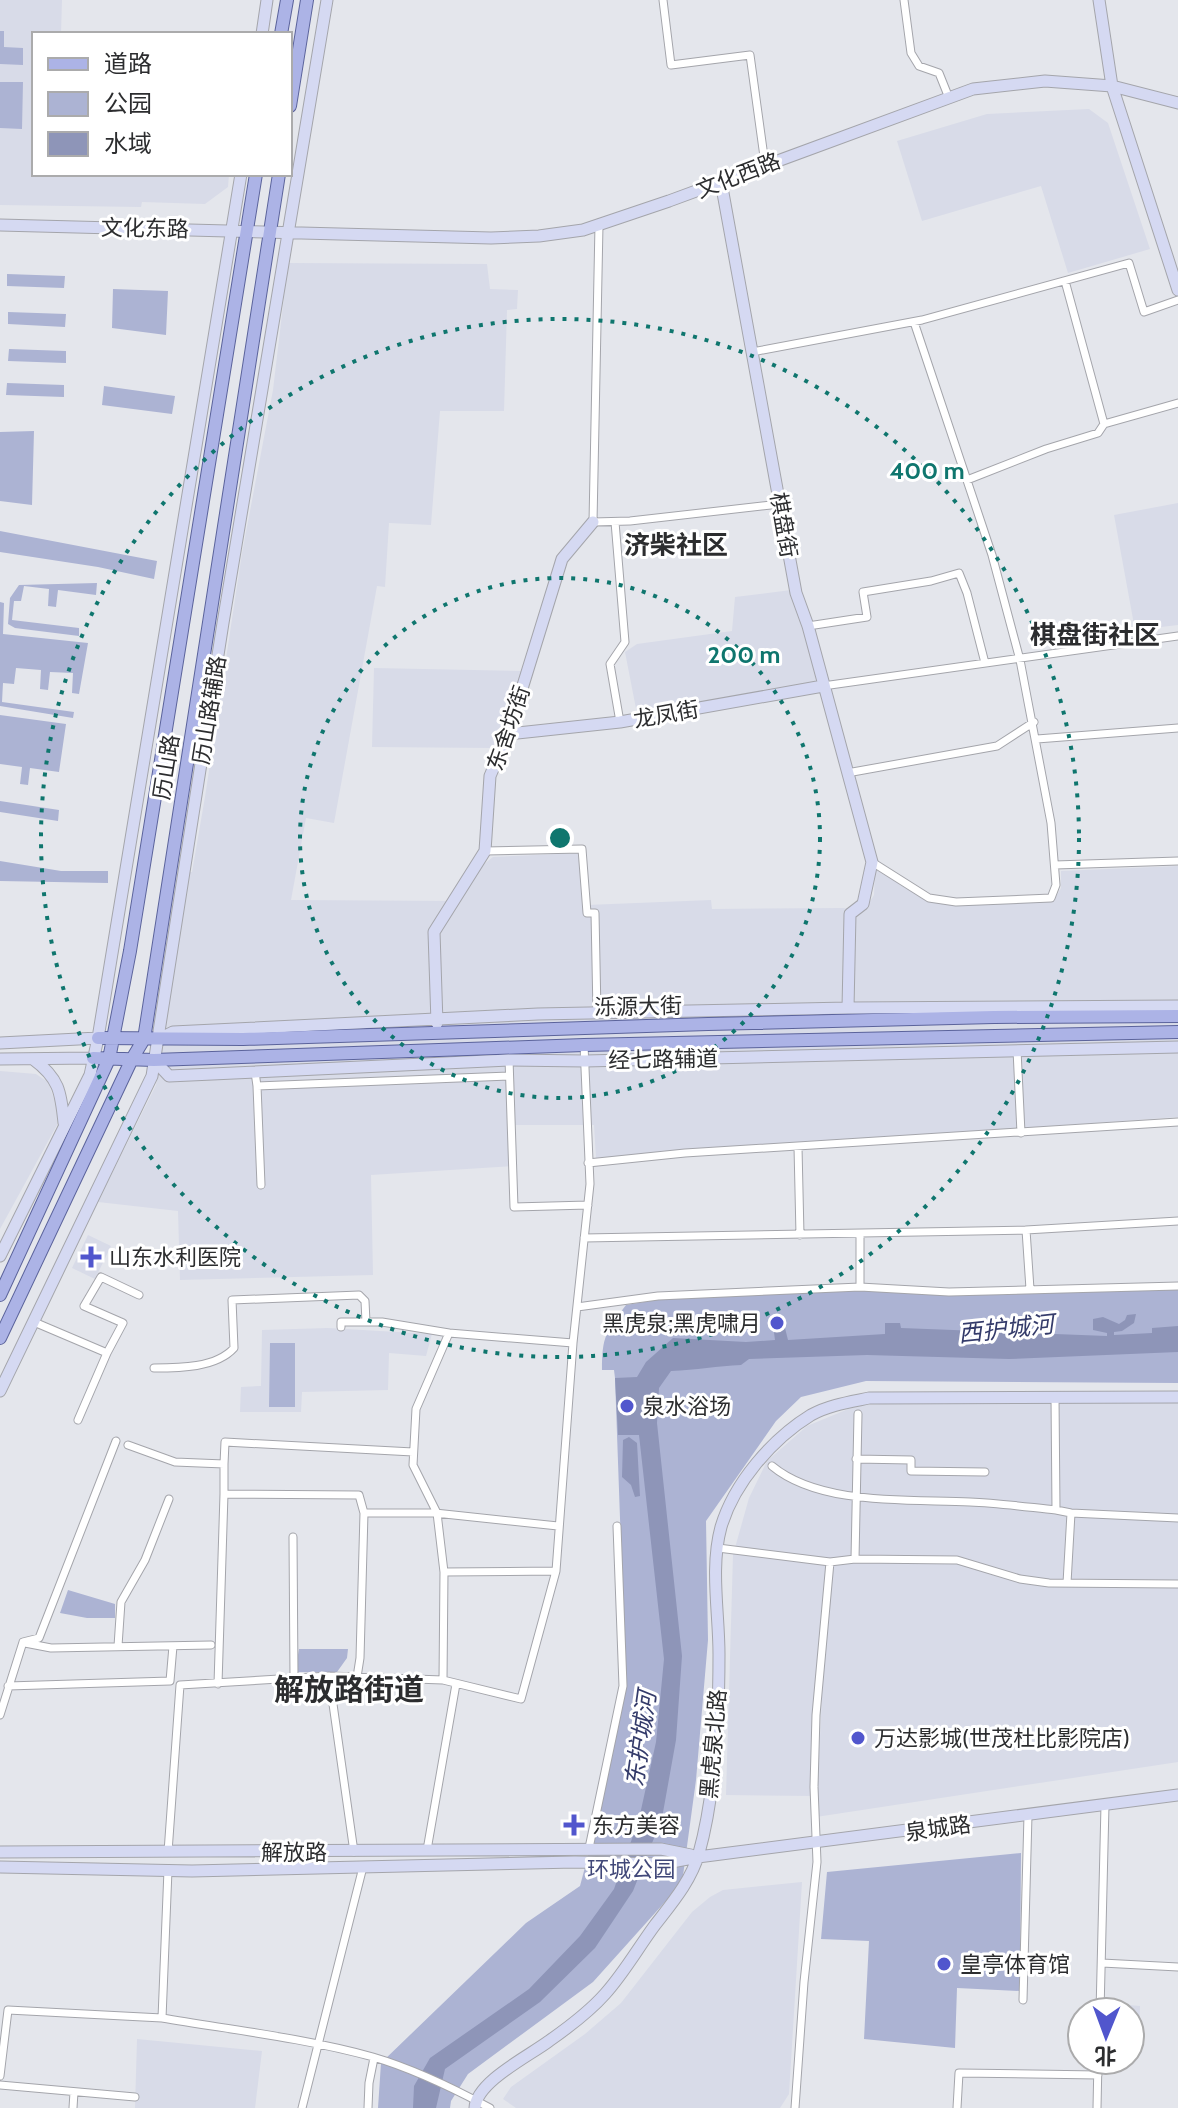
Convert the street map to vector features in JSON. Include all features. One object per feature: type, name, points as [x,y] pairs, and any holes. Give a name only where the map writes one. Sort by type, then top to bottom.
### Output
[{"type":"main road","points":[[281,32],[287,0]]},
{"type":"main road","points":[[292,94],[307,0]]},
{"type":"main road","name":"历山路","points":[[0,1295],[109,1059],[130,951],[256,176]]},
{"type":"main road","name":"历山路","points":[[0,1338],[132,1059],[151,1040],[279,176]]},
{"type":"main road","name":"泺源大街","points":[[98,1038],[151,1040],[437,1025],[1178,1016]]},
{"type":"main road","name":"泺源大街","points":[[93,1058],[154,1060],[508,1054],[584,1045],[1178,1032]]},
{"type":"street","points":[[262,32],[267,0]]},
{"type":"street","name":"历山路辅路","points":[[0,1391],[152,1076],[154,1060],[151,1040],[327,0]]},
{"type":"street","points":[[663,0],[671,65],[750,55],[765,164]]},
{"type":"street","points":[[904,0],[911,53],[919,66],[939,73],[949,98]]},
{"type":"street","points":[[1099,0],[1112,86],[1178,290]]},
{"type":"street","name":"文化西路","points":[[289,233],[491,238],[583,230],[973,89],[1007,83],[1045,81],[1112,86],[1178,103]]},
{"type":"street","points":[[0,1256],[90,1075],[241,176]]},
{"type":"street","name":"棋盘街","points":[[721,182],[796,593],[808,626],[872,862]]},
{"type":"street","name":"文化东路","points":[[0,225],[289,233]]},
{"type":"street","points":[[599,225],[593,522],[780,504]]},
{"type":"street","points":[[752,352],[914,322],[1129,263],[1144,312],[1178,300]]},
{"type":"street","points":[[1065,281],[1104,424]]},
{"type":"street","points":[[848,1008],[850,914],[863,904],[872,862],[929,898],[956,902],[1051,898],[1056,885],[1037,739],[1020,660],[992,555],[914,322]]},
{"type":"street","points":[[967,480],[1046,449],[1098,433],[1104,424],[1178,403]]},
{"type":"street","name":"东舍坊街","points":[[437,1025],[434,932],[485,851],[490,776],[508,734],[562,559],[593,522]]},
{"type":"street","points":[[615,522],[625,642],[610,664],[620,722]]},
{"type":"street","points":[[808,626],[867,617],[863,592],[931,581],[959,573],[985,663]]},
{"type":"street","points":[[823,686],[1178,636]]},
{"type":"street","name":"龙凤街","points":[[508,734],[620,722],[823,686]]},
{"type":"street","points":[[847,773],[997,746],[1034,722]]},
{"type":"street","points":[[1037,739],[1178,728]]},
{"type":"street","points":[[485,851],[582,849],[587,913],[595,913],[597,1013]]},
{"type":"street","points":[[1055,865],[1178,861]]},
{"type":"street","points":[[437,1025],[597,1013],[1178,1006]]},
{"type":"street","points":[[0,1043],[98,1038]]},
{"type":"street","points":[[168,1852],[180,1685],[329,1676],[443,1680],[521,1699],[556,1571],[573,1343],[588,1205],[584,1045]]},
{"type":"street","name":"经七路辅道","points":[[154,1060],[169,1076],[508,1054],[585,1061],[1178,1047]]},
{"type":"street","points":[[1017,1050],[1021,1133]]},
{"type":"street","points":[[508,1054],[514,1207],[588,1205]]},
{"type":"street","points":[[0,1059],[93,1058]]},
{"type":"street","points":[[32,1059],[56,1080],[62,1099],[64,1123]]},
{"type":"street","points":[[255,1072],[261,1185]]},
{"type":"street","points":[[257,1086],[509,1076]]},
{"type":"street","points":[[588,1163],[685,1153],[1178,1122]]},
{"type":"street","points":[[798,1147],[800,1235]]},
{"type":"street","points":[[584,1238],[860,1235],[1178,1221]]},
{"type":"street","points":[[1026,1230],[1030,1289]]},
{"type":"street","points":[[860,1235],[860,1287]]},
{"type":"street","points":[[78,1420],[123,1323],[84,1306],[101,1277],[139,1295]]},
{"type":"street","points":[[577,1307],[658,1296],[860,1287],[949,1292],[1178,1286]]},
{"type":"street","points":[[154,1368],[187,1368],[227,1355],[234,1348],[232,1300],[359,1295],[365,1301],[366,1322]]},
{"type":"street","points":[[34,1322],[107,1353]]},
{"type":"street","points":[[341,1327],[341,1322],[366,1322],[449,1333],[573,1343]]},
{"type":"street","points":[[443,1680],[444,1572],[437,1513],[413,1465],[413,1452],[416,1409],[449,1333]]},
{"type":"street","points":[[1055,1397],[1056,1510]]},
{"type":"street","name":"黑虎泉北路","points":[[475,2104],[490,2082],[577,2021],[608,1992],[679,1894],[698,1857],[705,1827],[716,1736],[718,1548],[728,1507],[740,1485],[763,1457],[813,1414],[840,1403],[869,1398],[1178,1397]]},
{"type":"street","points":[[855,1559],[858,1414]]},
{"type":"street","points":[[23,1642],[39,1638],[116,1441]]},
{"type":"street","points":[[218,1684],[225,1442],[413,1452]]},
{"type":"street","points":[[128,1445],[175,1462],[224,1464]]},
{"type":"street","points":[[856,1459],[911,1460],[911,1471],[985,1472]]},
{"type":"street","points":[[772,1466],[784,1476],[855,1497],[973,1502],[1071,1513],[1178,1518]]},
{"type":"street","points":[[224,1494],[359,1495],[364,1513],[357,1677]]},
{"type":"street","points":[[118,1646],[121,1602],[145,1560],[169,1499]]},
{"type":"street","points":[[364,1513],[437,1513],[558,1526]]},
{"type":"street","points":[[1067,1583],[1071,1513]]},
{"type":"street","points":[[589,1848],[623,1686],[617,1526]]},
{"type":"street","points":[[293,1537],[294,1678]]},
{"type":"street","points":[[718,1548],[830,1562],[855,1559],[957,1560],[1020,1579],[1067,1583],[1178,1584]]},
{"type":"street","points":[[795,2108],[818,1844],[814,1787],[816,1715],[830,1562]]},
{"type":"street","points":[[444,1572],[556,1571]]},
{"type":"street","points":[[23,1642],[51,1648],[211,1645]]},
{"type":"street","points":[[0,1715],[23,1642]]},
{"type":"street","points":[[8,1686],[170,1681],[173,1646]]},
{"type":"street","points":[[329,1676],[354,1852]]},
{"type":"street","points":[[427,1850],[456,1684]]},
{"type":"street","name":"泉城路","points":[[698,1857],[818,1844],[1178,1795]]},
{"type":"street","points":[[1101,1996],[1105,1805]]},
{"type":"street","points":[[1023,2000],[1028,1815]]},
{"type":"street","name":"解放路","points":[[0,1852],[354,1852],[589,1848],[661,1849],[698,1857]]},
{"type":"street","name":"解放路","points":[[0,1867],[168,1870],[575,1862],[661,1864],[698,1857]]},
{"type":"street","points":[[302,2108],[363,1867]]},
{"type":"street","points":[[162,2018],[168,1870]]},
{"type":"street","points":[[1102,1963],[1178,1967]]},
{"type":"street","points":[[0,2076],[4,2010],[162,2018],[317,2043],[374,2058],[453,2089],[475,2104],[490,2108]]},
{"type":"street","points":[[368,2108],[374,2058]]},
{"type":"street","points":[[957,2108],[959,2073],[1066,2075]]},
{"type":"street","points":[[1097,2108],[1098,2076]]},
{"type":"street","points":[[0,2085],[135,2097]]},
{"type":"street","points":[[73,2108],[74,2092]]},
{"type":"shaded area","points":[[0,0],[62,0],[61,32],[32,32],[32,176],[229,176],[228,187],[205,204],[142,202],[141,207],[0,205]]},
{"type":"shaded area","points":[[1089,109],[1108,123],[1150,249],[1068,273],[1041,186],[922,221],[897,141],[987,114]]},
{"type":"shaded area","points":[[288,263],[487,264],[490,289],[518,290],[517,309],[507,310],[504,411],[440,411],[431,525],[389,523],[385,587],[377,586],[334,823],[306,818],[291,900],[456,901],[474,872],[493,857],[581,853],[587,905],[711,900],[712,909],[843,908],[864,911],[874,895],[875,869],[928,902],[958,905],[1054,900],[1061,888],[1061,871],[1178,866],[1178,1117],[596,1158],[594,1125],[512,1125],[512,1166],[371,1175],[373,1275],[180,1280],[178,1211],[98,1202],[156,1085],[189,872],[192,872],[205,797],[242,553],[273,390]]},
{"type":"shaded area","points":[[1178,503],[1178,625],[1135,630],[1114,515]]},
{"type":"shaded area","points":[[791,590],[821,683],[638,719],[625,652],[637,644],[732,631],[735,597]]},
{"type":"shaded area","points":[[374,668],[522,671],[493,748],[372,747]]},
{"type":"shaded area","points":[[0,1071],[36,1074],[48,1082],[57,1107],[57,1125],[0,1229]]},
{"type":"shaded area","name":"山东水利医院","points":[[88,1235],[111,1246],[95,1279],[72,1268]]},
{"type":"shaded area","points":[[328,1328],[432,1334],[426,1356],[389,1353],[388,1390],[302,1392],[301,1412],[240,1412],[241,1387],[261,1386],[262,1330]]},
{"type":"shaded area","points":[[1178,1403],[1178,1762],[816,1817],[824,1656],[815,1796],[726,1795],[733,1555],[749,1498],[767,1461],[807,1426],[858,1405]]},
{"type":"shaded area","points":[[802,1882],[789,2094],[780,2108],[516,2108],[503,2099],[511,2087],[585,2034],[621,2003],[692,1912],[710,1897],[723,1890]]},
{"type":"shaded area","points":[[137,2039],[262,2051],[255,2108],[135,2108]]},
{"type":"green space","points":[[0,31],[4,31],[4,47],[23,48],[23,65],[0,64]]},
{"type":"green space","points":[[0,82],[23,82],[22,129],[0,128]]},
{"type":"green space","points":[[7,274],[65,276],[64,288],[7,286]]},
{"type":"green space","points":[[113,289],[168,291],[166,335],[112,328]]},
{"type":"green space","points":[[8,312],[66,314],[65,327],[8,324]]},
{"type":"green space","points":[[9,349],[66,351],[66,363],[8,361]]},
{"type":"green space","points":[[7,383],[64,385],[64,397],[6,395]]},
{"type":"green space","points":[[104,386],[175,396],[172,414],[102,405]]},
{"type":"green space","points":[[34,431],[32,505],[0,501],[0,432]]},
{"type":"green space","points":[[0,531],[157,561],[154,579],[0,552]]},
{"type":"green space","points":[[97,583],[96,595],[58,590],[56,607],[48,606],[49,589],[24,586],[21,601],[14,601],[12,620],[79,628],[79,636],[15,628],[8,624],[10,598],[19,585]]},
{"type":"green space","points":[[0,602],[4,603],[3,634],[88,643],[79,694],[72,693],[73,673],[50,672],[48,690],[40,689],[41,670],[16,668],[14,684],[3,683],[2,702],[74,712],[73,718],[0,706]]},
{"type":"green space","points":[[0,715],[66,724],[59,772],[30,768],[28,785],[20,784],[22,767],[0,764]]},
{"type":"green space","points":[[0,801],[59,810],[58,821],[0,812]]},
{"type":"green space","points":[[0,861],[61,871],[108,871],[108,883],[0,881]]},
{"type":"green space","name":"环城公园","points":[[1178,1289],[1178,1383],[866,1381],[801,1397],[776,1421],[706,1521],[708,1640],[696,1780],[682,1883],[593,1982],[468,2074],[450,2108],[378,2108],[381,2063],[526,1923],[580,1886],[626,1686],[615,1378],[614,1370],[602,1370],[606,1335],[626,1305],[674,1297],[862,1290]]},
{"type":"green space","points":[[270,1343],[295,1343],[295,1407],[269,1407]]},
{"type":"green space","points":[[68,1590],[115,1604],[115,1618],[87,1618],[60,1613]]},
{"type":"green space","points":[[299,1649],[348,1649],[347,1658],[337,1672],[295,1672]]},
{"type":"green space","name":"皇亭体育馆","points":[[1021,1853],[1020,1991],[957,1988],[955,2048],[864,2039],[869,1941],[821,1939],[827,1872]]},
{"type":"water","points":[[1136,1314],[1134,1323],[1114,1332],[1114,1335],[1152,1333],[1152,1328],[1178,1326],[1178,1352],[1009,1359],[867,1355],[749,1359],[741,1365],[671,1371],[659,1388],[657,1423],[682,1656],[676,1740],[662,1818],[633,1891],[595,1948],[540,2002],[445,2069],[436,2108],[413,2108],[414,2086],[430,2058],[529,1989],[580,1936],[614,1889],[639,1819],[656,1742],[664,1659],[639,1435],[618,1435],[615,1378],[637,1377],[646,1362],[673,1338],[746,1342],[775,1340],[773,1325],[780,1323],[788,1340],[885,1334],[885,1323],[900,1323],[901,1328],[1107,1336],[1107,1333],[1093,1330],[1093,1319],[1103,1317],[1119,1324],[1127,1315]]},
{"type":"water","points":[[629,1437],[637,1443],[640,1496],[635,1497],[631,1485],[622,1477],[623,1440]]},
{"type":"place","name":"山东水利医院","points":[[91,1257]]},
{"type":"place","name":"黑虎泉;黑虎啸月","points":[[777,1323]]},
{"type":"place","name":"泉水浴场","points":[[627,1406]]},
{"type":"place","name":"万达影城(世茂杜比影院店)","points":[[858,1738]]},
{"type":"place","name":"东方美容","points":[[574,1825]]},
{"type":"place","name":"皇亭体育馆","points":[[944,1964]]},
{"type":"district","name":"济柴社区","points":[[676,545]]},
{"type":"district","name":"棋盘街社区","points":[[1095,635]]},
{"type":"district","name":"解放路街道","points":[[349,1690]]},
{"type":"water label","name":"西护城河","points":[[1006,1329]]},
{"type":"water label","name":"东护城河","points":[[641,1739]]}]
